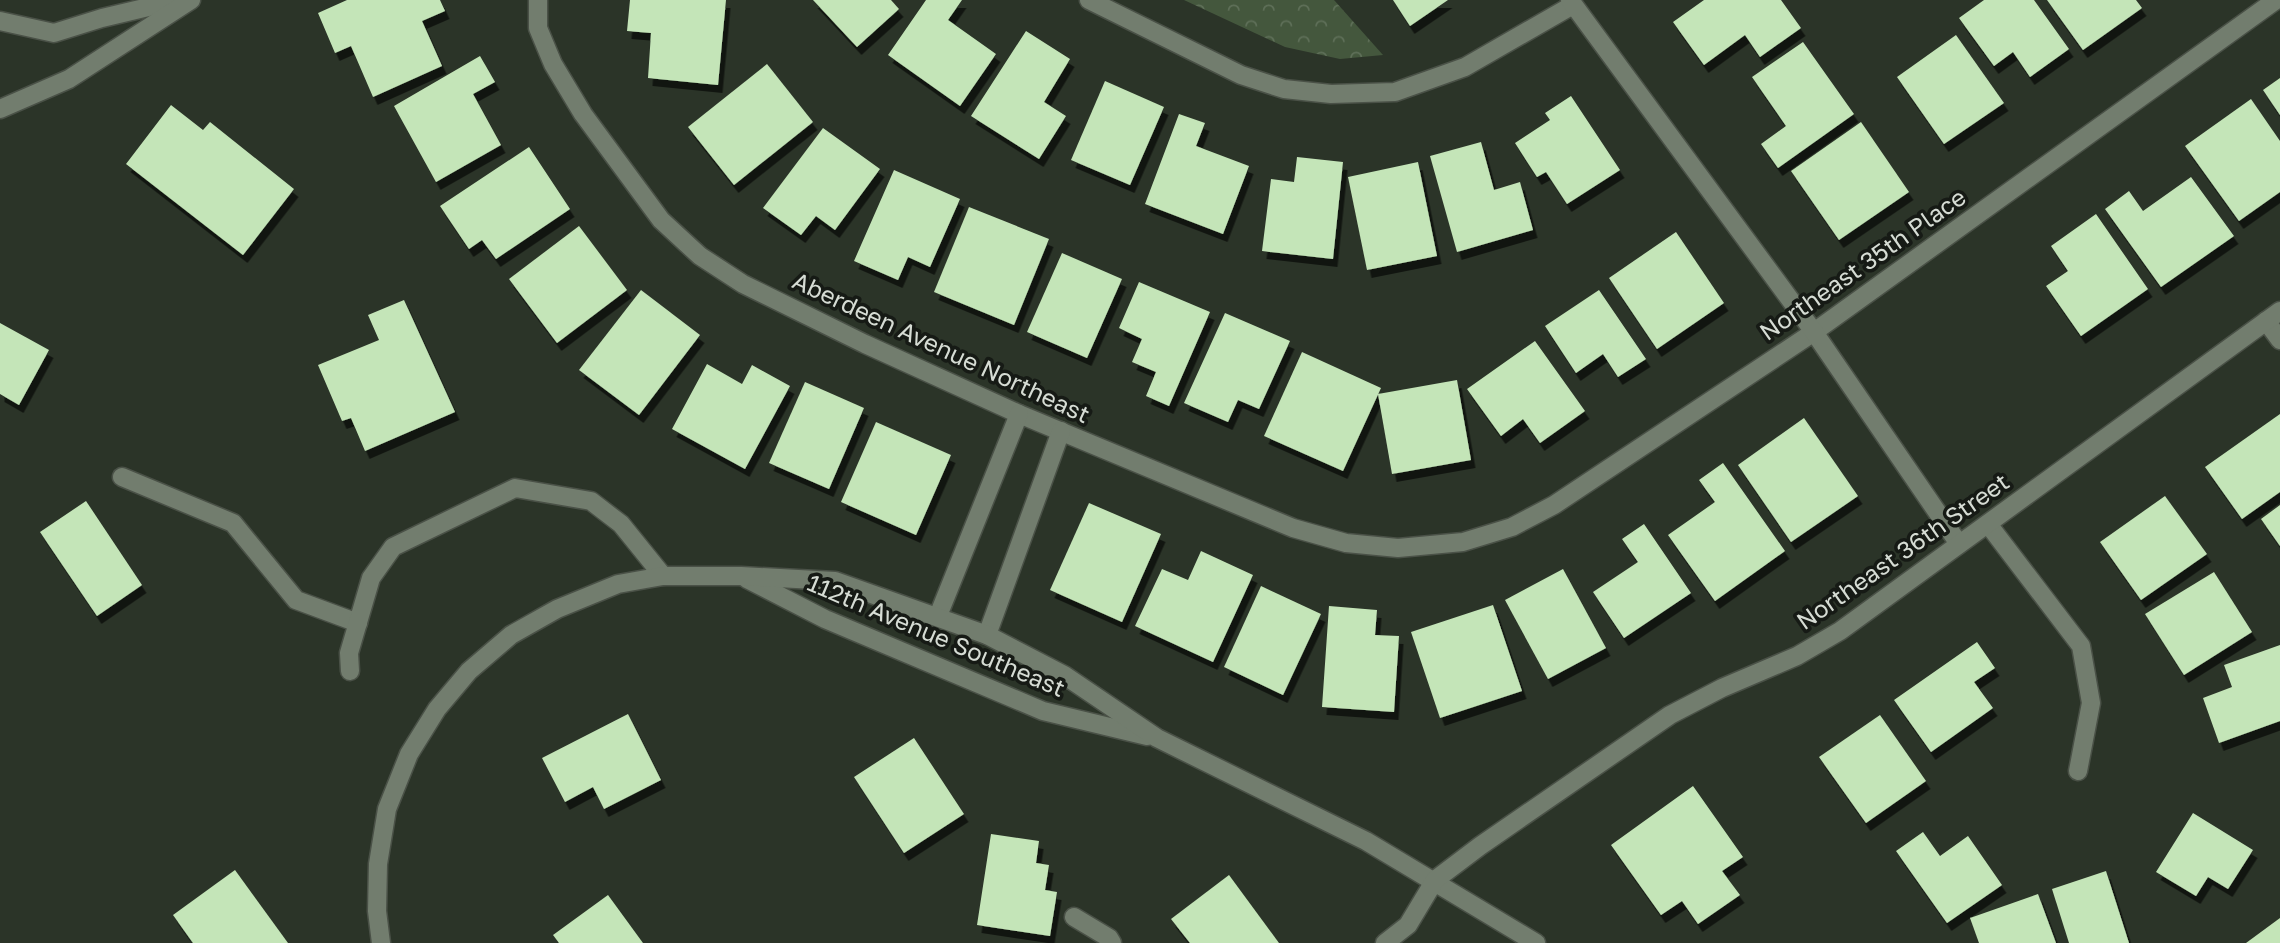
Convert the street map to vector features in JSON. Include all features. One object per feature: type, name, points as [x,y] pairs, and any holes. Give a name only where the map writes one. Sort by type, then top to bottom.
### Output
[{"type":"street","points":[[0,21],[54,33],[102,18],[178,0]]},
{"type":"street","points":[[0,109],[69,79],[191,0]]},
{"type":"street","name":"Aberdeen Avenue Northeast","points":[[538,0],[538,28],[553,64],[583,114],[661,220],[700,256],[743,284],[1019,414],[1293,528],[1346,543],[1398,548],[1463,542]]},
{"type":"street","points":[[1089,0],[1241,75],[1284,89],[1331,94],[1395,92],[1465,67],[1571,3],[1814,332],[1959,544]]},
{"type":"street","name":"Northeast 35th Place","points":[[1463,542],[1512,527],[1554,505],[1814,332],[2276,0]]},
{"type":"street","points":[[2273,316],[2280,340]]},
{"type":"street","name":"Northeast 36th Street","points":[[1434,880],[1670,715],[1722,688],[1797,656],[1840,631],[2273,316]]},
{"type":"street","points":[[938,617],[1019,414]]},
{"type":"street","points":[[987,635],[1060,431]]},
{"type":"street","points":[[122,477],[233,523],[296,600],[358,623]]},
{"type":"street","points":[[350,671],[349,653],[371,578],[393,547],[515,488],[590,501],[621,524],[663,576]]},
{"type":"street","points":[[1988,524],[2081,646],[2091,704],[2078,771]]},
{"type":"street","name":"112th Avenue Southeast","points":[[381,943],[377,911],[378,864],[387,809],[408,754],[437,709],[469,671],[511,635],[556,609],[618,584],[663,576],[741,576],[835,582],[987,635],[1063,675],[1157,738],[1366,841],[1536,943]]},
{"type":"street","name":"112th Avenue Southeast","points":[[741,576],[825,619],[1043,711],[1157,738]]},
{"type":"street","points":[[1385,943],[1408,925],[1434,880]]},
{"type":"street","points":[[1074,916],[1109,938],[1112,943]]},
{"type":"green space","points":[[1184,0],[1334,0],[1383,55],[1340,59],[1285,47]]},
{"type":"building","points":[[347,0],[440,0],[445,11],[422,21],[442,66],[373,97],[351,46],[335,53],[318,13]]},
{"type":"building","points":[[630,0],[726,0],[718,85],[648,78],[651,33],[627,31]]},
{"type":"building","points":[[813,0],[891,0],[899,9],[857,47]]},
{"type":"building","points":[[926,0],[962,0],[948,20],[996,54],[960,106],[888,55]]},
{"type":"building","points":[[1393,0],[1448,0],[1410,26]]},
{"type":"building","points":[[1704,0],[1781,0],[1801,28],[1760,57],[1745,35],[1704,65],[1673,22]]},
{"type":"building","points":[[1984,0],[2034,0],[2069,49],[2030,77],[2013,52],[1994,66],[1959,18]]},
{"type":"building","points":[[2047,0],[2136,0],[2142,8],[2083,50]]},
{"type":"building","points":[[1026,31],[1070,59],[1044,102],[1066,116],[1039,159],[971,116]]},
{"type":"building","points":[[1956,35],[2004,103],[1944,144],[1897,77]]},
{"type":"building","points":[[1803,42],[1854,114],[1778,168],[1761,144],[1786,126],[1752,77]]},
{"type":"building","points":[[480,56],[495,82],[473,94],[501,145],[436,182],[394,106]]},
{"type":"building","points":[[767,64],[813,122],[734,185],[688,127]]},
{"type":"building","points":[[2280,78],[2280,115],[2263,90]]},
{"type":"building","points":[[1105,81],[1164,107],[1130,185],[1071,160]]},
{"type":"building","points":[[1571,96],[1620,170],[1567,204],[1546,172],[1537,177],[1515,143],[1550,120],[1545,113]]},
{"type":"building","points":[[2251,99],[2280,141],[2280,192],[2239,221],[2185,146]]},
{"type":"building","points":[[171,105],[203,130],[210,122],[294,189],[243,255],[126,164]]},
{"type":"building","points":[[1179,114],[1205,123],[1196,146],[1249,166],[1223,234],[1145,204]]},
{"type":"building","points":[[1861,122],[1909,192],[1839,240],[1791,171]]},
{"type":"building","points":[[823,128],[880,169],[835,230],[816,216],[801,235],[763,208]]},
{"type":"building","points":[[1481,142],[1494,190],[1520,182],[1533,230],[1457,252],[1430,156]]},
{"type":"building","points":[[529,147],[570,209],[496,259],[482,240],[469,249],[440,206]]},
{"type":"building","points":[[1297,157],[1343,162],[1333,259],[1262,251],[1271,179],[1294,182]]},
{"type":"building","points":[[1418,162],[1437,256],[1367,270],[1348,177]]},
{"type":"building","points":[[894,170],[960,199],[930,267],[908,257],[898,280],[854,261]]},
{"type":"building","points":[[2191,177],[2234,236],[2161,287],[2105,209],[2129,191],[2143,211]]},
{"type":"building","points":[[969,207],[1049,239],[1014,325],[934,292]]},
{"type":"building","points":[[2096,214],[2148,289],[2081,336],[2046,286],[2068,271],[2051,246]]},
{"type":"building","points":[[579,226],[627,290],[557,343],[509,279]]},
{"type":"building","points":[[1676,232],[1724,303],[1657,349],[1609,278]]},
{"type":"building","points":[[1062,253],[1122,279],[1087,358],[1027,332]]},
{"type":"building","points":[[1139,282],[1210,312],[1169,406],[1146,396],[1156,372],[1132,362],[1142,339],[1119,328]]},
{"type":"building","points":[[641,290],[700,335],[639,415],[579,370]]},
{"type":"building","points":[[1599,290],[1646,359],[1618,377],[1603,354],[1576,373],[1545,326]]},
{"type":"building","points":[[404,300],[455,412],[365,451],[351,418],[342,421],[318,365],[379,340],[368,315]]},
{"type":"building","points":[[1225,313],[1290,341],[1259,409],[1238,400],[1228,422],[1184,403]]},
{"type":"building","points":[[0,323],[49,350],[19,405],[0,394]]},
{"type":"building","points":[[1535,341],[1585,411],[1540,443],[1523,419],[1501,436],[1467,389]]},
{"type":"building","points":[[1302,352],[1381,388],[1343,471],[1264,436]]},
{"type":"building","points":[[707,364],[742,384],[752,365],[790,386],[745,469],[672,429]]},
{"type":"building","points":[[1457,380],[1471,460],[1392,474],[1378,394]]},
{"type":"building","points":[[805,382],[864,408],[829,489],[769,463]]},
{"type":"building","points":[[2280,414],[2280,492],[2242,519],[2205,467]]},
{"type":"building","points":[[1804,418],[1858,496],[1791,542],[1738,465]]},
{"type":"building","points":[[876,422],[951,455],[916,535],[841,502]]},
{"type":"building","points":[[1723,463],[1785,551],[1715,601],[1668,535],[1715,502],[1699,480]]},
{"type":"building","points":[[2165,496],[2207,554],[2141,600],[2100,542]]},
{"type":"building","points":[[86,501],[142,585],[97,616],[40,532]]},
{"type":"building","points":[[1089,503],[1161,534],[1122,622],[1050,590]]},
{"type":"building","points":[[2280,505],[2280,546],[2261,519]]},
{"type":"building","points":[[1644,524],[1691,593],[1624,638],[1593,592],[1638,562],[1622,539]]},
{"type":"building","points":[[1201,551],[1253,575],[1213,662],[1135,626],[1162,569],[1188,580]]},
{"type":"building","points":[[1563,569],[1606,648],[1548,679],[1505,600]]},
{"type":"building","points":[[2214,572],[2252,632],[2184,675],[2145,614]]},
{"type":"building","points":[[1261,586],[1321,614],[1283,695],[1224,667]]},
{"type":"building","points":[[1493,605],[1522,691],[1440,718],[1411,632]]},
{"type":"building","points":[[1329,606],[1377,610],[1375,635],[1399,636],[1394,712],[1322,707]]},
{"type":"building","points":[[1977,642],[1995,668],[1974,682],[1993,708],[1931,752],[1894,700]]},
{"type":"building","points":[[2280,645],[2280,721],[2219,743],[2203,698],[2232,687],[2224,665]]},
{"type":"building","points":[[628,714],[661,780],[604,809],[593,787],[565,802],[542,758]]},
{"type":"building","points":[[1880,715],[1926,781],[1866,823],[1819,757]]},
{"type":"building","points":[[914,738],[964,814],[904,853],[854,777]]},
{"type":"building","points":[[1693,786],[1743,857],[1722,871],[1740,895],[1698,924],[1682,901],[1661,915],[1611,845]]},
{"type":"building","points":[[2193,813],[2253,850],[2228,889],[2208,877],[2196,896],[2156,872]]},
{"type":"building","points":[[1923,832],[1940,856],[1968,836],[2002,885],[1947,923],[1896,851]]},
{"type":"building","points":[[991,834],[1039,841],[1036,863],[1049,865],[1045,890],[1057,892],[1050,936],[977,925]]},
{"type":"building","points":[[235,870],[288,943],[193,943],[173,915]]},
{"type":"building","points":[[2106,871],[2129,943],[2069,943],[2052,889]]},
{"type":"building","points":[[1229,875],[1279,943],[1190,943],[1171,919]]},
{"type":"building","points":[[2038,894],[2056,943],[1979,943],[1970,918]]},
{"type":"building","points":[[608,895],[643,943],[559,943],[553,935]]},
{"type":"building","points":[[2280,918],[2280,943],[2246,943]]}]
